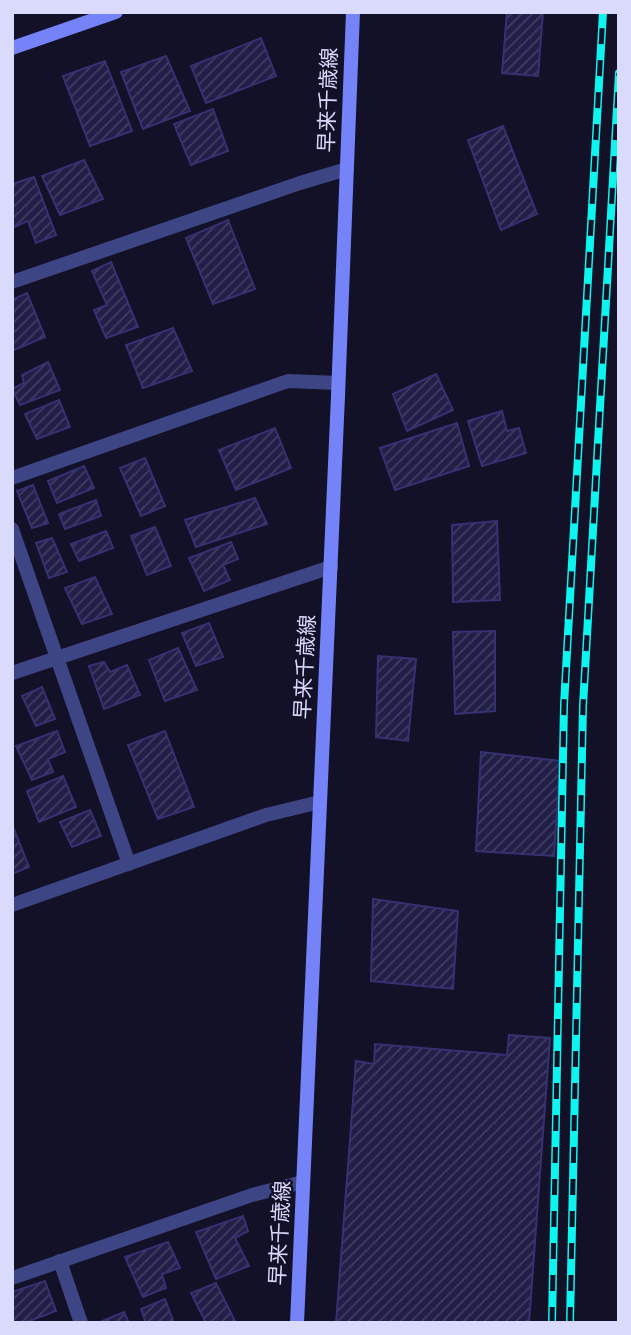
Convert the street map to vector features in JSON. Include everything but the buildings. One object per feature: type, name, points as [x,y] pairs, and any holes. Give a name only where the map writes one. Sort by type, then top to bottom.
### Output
[{"type":"main road","points":[[12,48],[116,12]]},
{"type":"main road","name":"早来千歳線","points":[[297,1323],[353,12]]},
{"type":"street","points":[[12,282],[347,169]]},
{"type":"street","points":[[12,478],[288,381],[338,383]]},
{"type":"street","points":[[12,529],[129,864]]},
{"type":"street","points":[[12,673],[331,567]]},
{"type":"street","points":[[12,905],[266,815],[320,802]]},
{"type":"street","points":[[12,1278],[252,1195],[303,1182]]},
{"type":"street","points":[[60,1261],[81,1323]]},
{"type":"railway","points":[[552,1323],[564,705],[603,12]]},
{"type":"railway","points":[[570,1323],[583,706],[619,73]]}]
